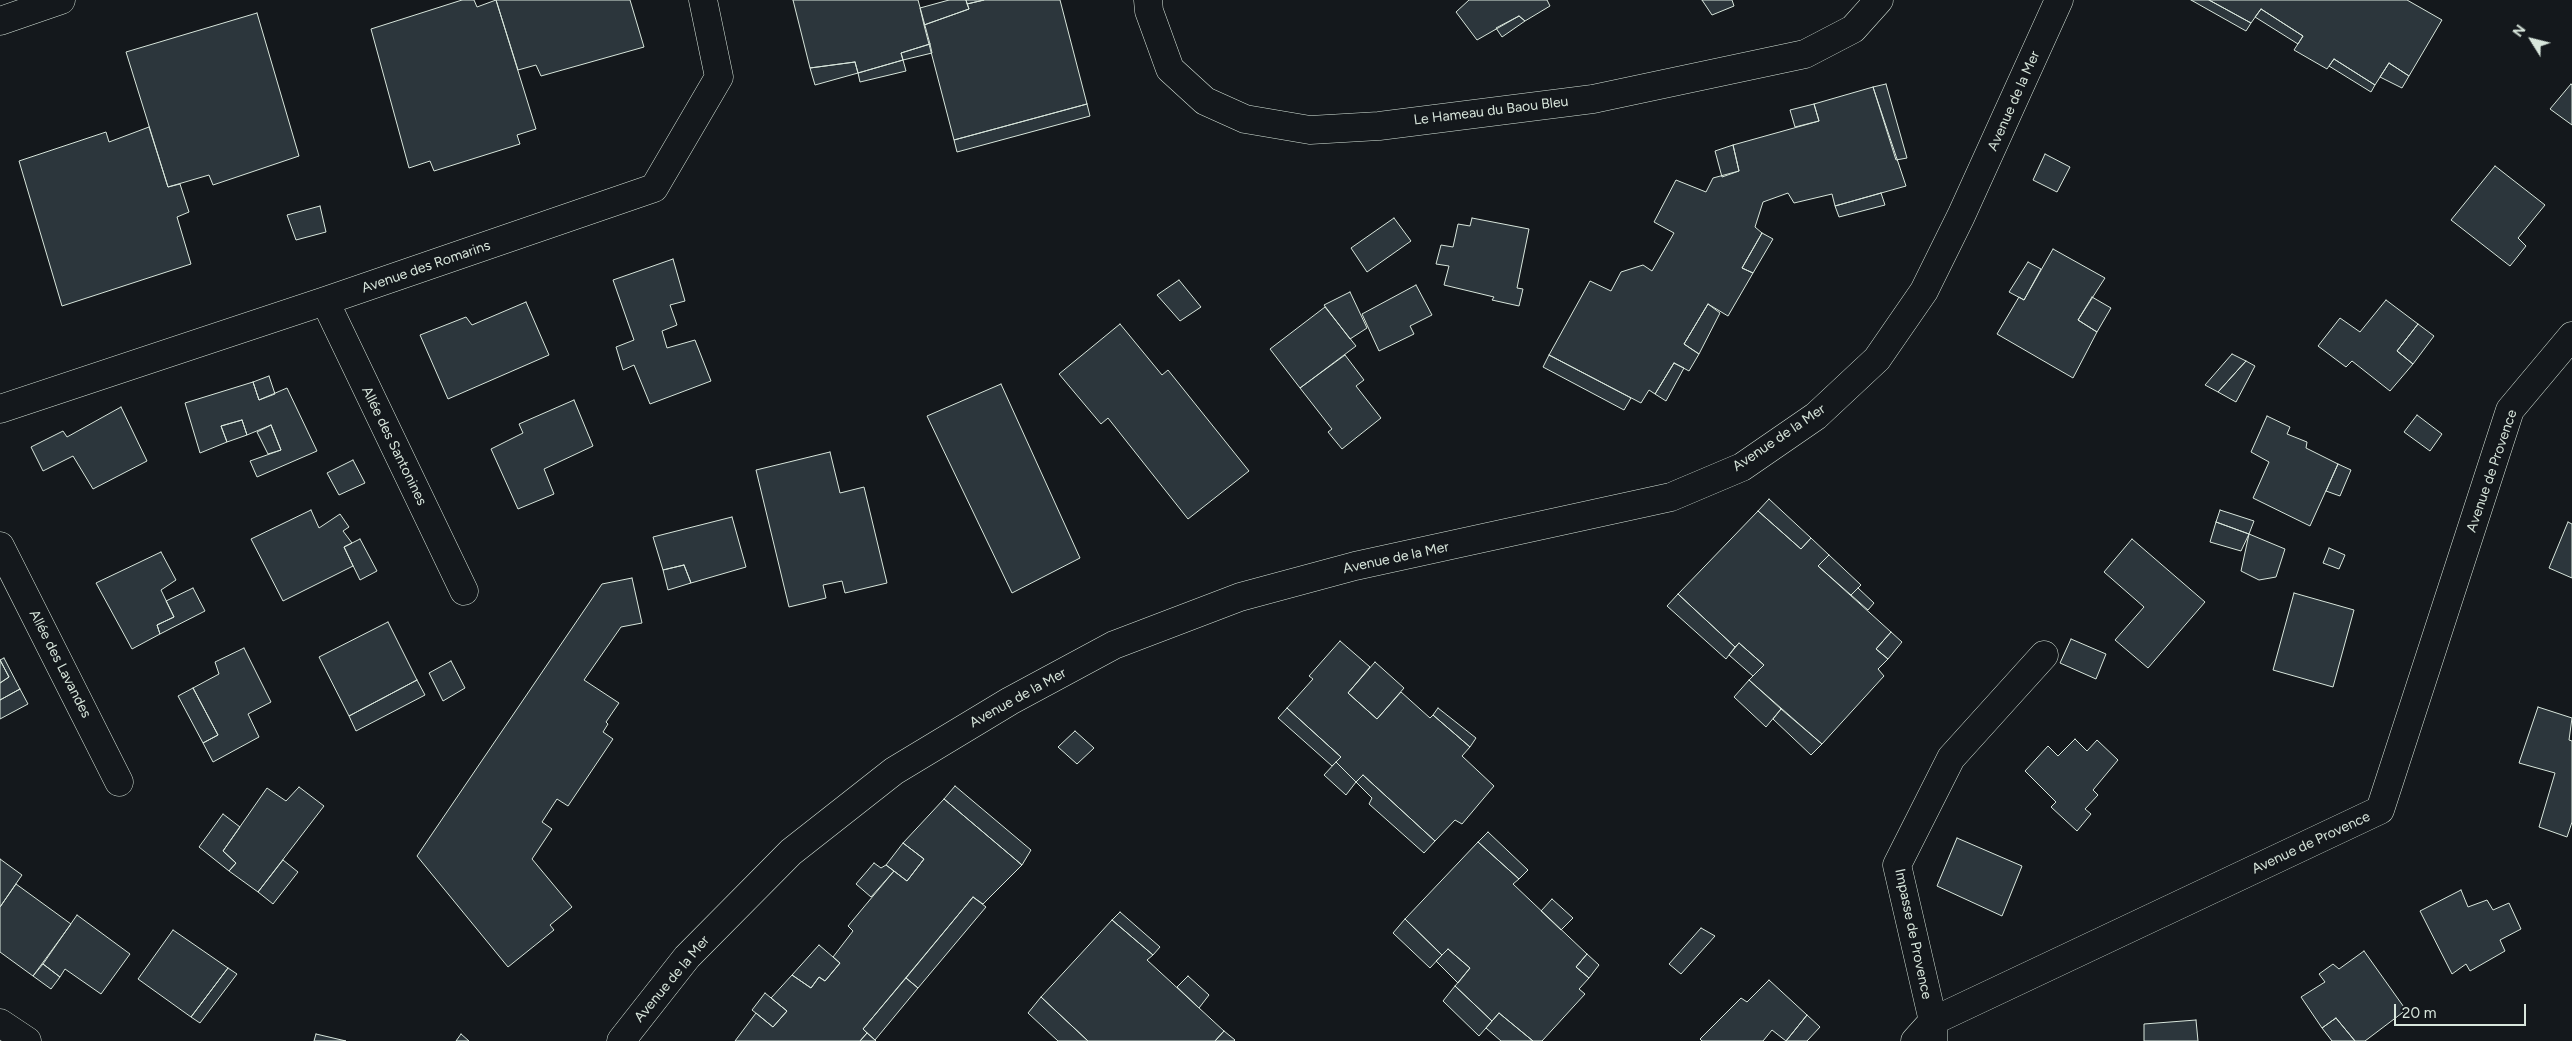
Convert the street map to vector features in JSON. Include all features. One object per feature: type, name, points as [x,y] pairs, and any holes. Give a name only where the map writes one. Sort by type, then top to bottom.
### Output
[{"type":"street","points":[[0,21],[61,0]]},
{"type":"street","name":"Avenue des Romarins","points":[[0,409],[325,301],[654,188],[719,77],[703,0]]},
{"type":"street","name":"Le Hameau du Baou Bleu","points":[[1148,0],[1149,11],[1170,69],[1205,101],[1245,119],[1310,130],[1379,126],[1594,99],[1805,54],[1853,29],[1879,0]]},
{"type":"street","name":"Avenue de la Mer","points":[[621,1041],[687,957],[791,852],[894,770],[1010,700],[1114,645],[1240,597],[1345,568],[1672,498],[1742,467],[1816,416],[1876,359],[1924,290],[1961,216],[2059,0]]},
{"type":"street","name":"Allée des Santonines","points":[[325,301],[464,591]]},
{"type":"street","name":"Avenue de Provence","points":[[1927,1034],[2380,810],[2510,410],[2572,336]]},
{"type":"street","name":"Allée des Lavandes","points":[[0,546],[119,782]]},
{"type":"street","name":"Impasse de Provence","points":[[1927,1034],[1897,865],[1951,758],[2044,655]]},
{"type":"street","points":[[0,1023],[27,1041]]},
{"type":"building","points":[[462,0],[474,0],[477,7],[496,0],[536,129],[517,135],[520,144],[434,171],[430,161],[409,168],[371,29]]},
{"type":"building","points":[[496,0],[630,0],[644,47],[541,76],[536,65],[518,70]]},
{"type":"building","points":[[793,0],[918,0],[930,44],[901,53],[903,60],[858,73],[855,62],[810,68]]},
{"type":"building","points":[[949,0],[966,0],[969,9],[924,25],[920,8]]},
{"type":"building","points":[[966,0],[984,0],[967,4]]},
{"type":"building","points":[[984,0],[1060,0],[1087,104],[954,140],[924,25],[969,9],[967,4]]},
{"type":"building","points":[[1469,0],[1547,0],[1550,6],[1525,21],[1519,16],[1477,40],[1456,12]]},
{"type":"building","points":[[1702,0],[1732,0],[1734,6],[1712,15]]},
{"type":"building","points":[[2191,0],[2209,0],[2251,23],[2246,31]]},
{"type":"building","points":[[2209,0],[2407,0],[2442,20],[2409,76],[2389,63],[2375,85],[2334,59],[2327,69],[2294,50],[2303,36],[2261,9],[2251,23]]},
{"type":"building","points":[[2261,9],[2303,36],[2298,44],[2255,17]]},
{"type":"building","points":[[257,13],[299,156],[213,185],[209,175],[168,187],[126,52]]},
{"type":"building","points":[[1519,16],[1525,21],[1502,37],[1496,28]]},
{"type":"building","points":[[930,44],[932,53],[903,60],[901,53]]},
{"type":"building","points":[[2334,59],[2375,85],[2371,92],[2329,66]]},
{"type":"building","points":[[903,60],[906,71],[860,82],[858,73]]},
{"type":"building","points":[[855,62],[858,73],[815,85],[810,68]]},
{"type":"building","points":[[2389,63],[2409,76],[2402,88],[2380,77]]},
{"type":"building","points":[[1886,84],[1907,158],[1896,160],[1873,87]]},
{"type":"building","points":[[2572,85],[2572,125],[2550,109]]},
{"type":"building","points":[[1873,87],[1906,186],[1835,206],[1832,194],[1794,203],[1788,193],[1763,202],[1755,227],[1762,233],[1742,268],[1753,273],[1728,316],[1708,304],[1684,344],[1699,354],[1689,371],[1674,363],[1655,394],[1649,390],[1641,403],[1549,355],[1590,281],[1611,291],[1621,272],[1643,265],[1652,271],[1674,233],[1654,222],[1676,180],[1706,192],[1713,178],[1739,171],[1733,145],[1819,121],[1814,104]]},
{"type":"building","points":[[1087,104],[1090,116],[957,152],[954,140]]},
{"type":"building","points":[[1814,104],[1819,121],[1795,127],[1790,110]]},
{"type":"building","points":[[149,127],[168,187],[180,184],[189,212],[177,217],[191,264],[62,306],[19,161],[106,132],[109,142]]},
{"type":"building","points":[[1733,145],[1739,171],[1722,177],[1715,151]]},
{"type":"building","points":[[2045,154],[2070,167],[2057,192],[2033,180]]},
{"type":"building","points":[[2495,166],[2545,205],[2518,238],[2526,246],[2510,266],[2451,220]]},
{"type":"building","points":[[1881,193],[1885,205],[1839,217],[1835,206]]},
{"type":"building","points":[[320,206],[326,232],[296,240],[287,215]]},
{"type":"building","points":[[1394,218],[1411,241],[1367,272],[1351,248]]},
{"type":"building","points":[[1472,218],[1529,229],[1517,288],[1523,289],[1519,306],[1492,300],[1494,297],[1444,285],[1449,266],[1436,264],[1441,245],[1453,247],[1458,224],[1470,226]]},
{"type":"building","points":[[1762,233],[1773,239],[1753,273],[1742,268]]},
{"type":"building","points":[[2053,249],[2105,278],[2078,320],[2097,332],[2073,378],[1997,334],[2019,297],[2024,300]]},
{"type":"building","points":[[673,259],[685,301],[670,305],[677,325],[662,331],[667,348],[695,340],[711,381],[650,404],[634,365],[623,370],[616,347],[634,340],[613,280]]},
{"type":"building","points":[[2028,262],[2041,269],[2024,300],[2009,292]]},
{"type":"building","points":[[1179,280],[1201,307],[1180,321],[1157,295]]},
{"type":"building","points":[[1416,285],[1432,315],[1410,326],[1414,334],[1379,351],[1362,314]]},
{"type":"building","points":[[1350,292],[1367,328],[1350,339],[1324,305]]},
{"type":"building","points":[[2092,297],[2111,308],[2097,332],[2078,320]]},
{"type":"building","points":[[2386,300],[2418,324],[2397,351],[2413,364],[2390,391],[2352,361],[2346,367],[2318,346],[2340,318],[2360,332]]},
{"type":"building","points":[[526,302],[549,355],[448,399],[420,335],[466,317],[472,325]]},
{"type":"building","points":[[1708,304],[1720,313],[1699,354],[1684,344]]},
{"type":"building","points":[[1325,307],[1356,346],[1300,388],[1270,349]]},
{"type":"building","points":[[1120,324],[1162,375],[1168,370],[1249,471],[1188,519],[1108,418],[1101,424],[1059,374]]},
{"type":"building","points":[[2418,324],[2434,336],[2413,364],[2397,351]]},
{"type":"building","points":[[2232,354],[2246,361],[2218,392],[2205,385]]},
{"type":"building","points":[[1345,355],[1364,380],[1356,386],[1381,418],[1342,449],[1328,432],[1332,429],[1300,388]]},
{"type":"building","points":[[1549,355],[1631,398],[1624,410],[1543,367]]},
{"type":"building","points":[[2246,361],[2255,366],[2236,402],[2218,392]]},
{"type":"building","points":[[1674,363],[1684,368],[1666,401],[1655,394]]},
{"type":"building","points":[[269,376],[275,394],[259,400],[253,382]]},
{"type":"building","points":[[253,382],[259,400],[287,388],[317,451],[257,477],[250,461],[281,450],[271,425],[247,435],[242,420],[221,426],[227,442],[200,453],[185,403]]},
{"type":"building","points":[[1001,384],[1080,558],[1012,593],[927,416]]},
{"type":"building","points":[[574,400],[593,446],[544,469],[554,494],[518,509],[491,449],[523,433],[519,424]]},
{"type":"building","points":[[121,407],[147,461],[93,489],[73,456],[43,471],[31,447],[63,431],[67,437]]},
{"type":"building","points":[[2417,415],[2442,434],[2430,451],[2404,432]]},
{"type":"building","points":[[2267,416],[2290,427],[2287,434],[2307,442],[2306,448],[2338,464],[2310,526],[2253,498],[2269,462],[2251,452]]},
{"type":"building","points":[[242,420],[247,435],[227,442],[221,426]]},
{"type":"building","points":[[271,425],[281,450],[268,454],[257,432]]},
{"type":"building","points":[[830,452],[840,493],[864,487],[887,583],[845,593],[842,581],[823,585],[826,598],[789,607],[756,470]]},
{"type":"building","points":[[353,460],[365,483],[339,495],[327,473]]},
{"type":"building","points":[[2338,464],[2351,470],[2340,496],[2326,491]]},
{"type":"building","points":[[1769,499],[1811,538],[1801,549],[1758,511]]},
{"type":"building","points":[[311,510],[319,528],[340,514],[349,527],[343,531],[352,543],[344,547],[353,566],[283,601],[251,539]]},
{"type":"building","points":[[2220,510],[2254,521],[2249,534],[2216,522]]},
{"type":"building","points":[[1758,511],[1801,549],[1811,538],[1829,555],[1818,566],[1891,632],[1876,649],[1888,659],[1878,669],[1884,676],[1822,744],[1749,680],[1764,665],[1739,643],[1735,647],[1678,594]]},
{"type":"building","points":[[732,517],[746,567],[691,583],[684,565],[663,570],[653,537]]},
{"type":"building","points":[[2216,522],[2249,534],[2241,551],[2210,542]]},
{"type":"building","points":[[2568,522],[2572,524],[2572,578],[2549,568]]},
{"type":"building","points":[[2249,534],[2285,549],[2276,577],[2259,580],[2241,571]]},
{"type":"building","points":[[360,539],[377,571],[360,580],[344,547]]},
{"type":"building","points":[[2132,539],[2205,602],[2148,668],[2115,640],[2144,607],[2104,572]]},
{"type":"building","points":[[2329,548],[2345,555],[2339,569],[2323,563]]},
{"type":"building","points":[[161,552],[176,580],[161,590],[174,617],[157,625],[160,634],[132,649],[96,583]]},
{"type":"building","points":[[1829,555],[1861,585],[1851,595],[1818,566]]},
{"type":"building","points":[[684,565],[691,583],[668,590],[663,570]]},
{"type":"building","points":[[632,578],[642,623],[621,627],[584,680],[619,703],[606,722],[608,724],[603,732],[613,739],[568,806],[557,799],[542,822],[552,829],[532,859],[572,907],[550,925],[554,930],[508,967],[417,856],[602,584]]},
{"type":"building","points":[[193,588],[205,611],[160,634],[157,625],[174,617],[166,601]]},
{"type":"building","points":[[1858,588],[1874,603],[1868,610],[1851,595]]},
{"type":"building","points":[[2294,593],[2354,610],[2333,687],[2273,670]]},
{"type":"building","points":[[1678,594],[1735,647],[1726,659],[1667,606]]},
{"type":"building","points":[[388,622],[417,680],[349,716],[319,657]]},
{"type":"building","points":[[1891,632],[1902,642],[1888,659],[1876,649]]},
{"type":"building","points":[[2071,639],[2106,654],[2096,679],[2060,663]]},
{"type":"building","points":[[1340,641],[1370,667],[1348,693],[1377,719],[1401,692],[1430,718],[1433,715],[1470,747],[1462,756],[1494,786],[1462,824],[1455,820],[1435,841],[1363,775],[1356,782],[1336,762],[1341,757],[1287,708],[1313,679],[1309,676]]},
{"type":"building","points":[[1739,643],[1764,665],[1753,676],[1729,655]]},
{"type":"building","points":[[244,648],[271,702],[248,714],[259,737],[213,762],[203,743],[218,735],[193,688],[219,674],[215,662]]},
{"type":"building","points":[[4,658],[20,689],[0,700],[0,683],[9,677],[0,660]]},
{"type":"building","points":[[0,660],[9,677],[0,683]]},
{"type":"building","points":[[451,661],[465,688],[443,701],[429,673]]},
{"type":"building","points":[[1375,662],[1404,688],[1377,719],[1348,693]]},
{"type":"building","points":[[417,680],[425,695],[356,731],[349,716]]},
{"type":"building","points":[[1749,680],[1781,709],[1766,727],[1734,697]]},
{"type":"building","points":[[193,688],[218,735],[203,743],[178,696]]},
{"type":"building","points":[[20,689],[28,704],[0,719],[0,700]]},
{"type":"building","points":[[2538,707],[2572,718],[2569,740],[2572,741],[2572,822],[2567,837],[2539,827],[2555,773],[2519,763]]},
{"type":"building","points":[[1287,708],[1341,757],[1332,766],[1278,718]]},
{"type":"building","points":[[1438,708],[1476,738],[1470,747],[1433,715]]},
{"type":"building","points":[[1781,709],[1822,744],[1811,755],[1773,719]]},
{"type":"building","points":[[1075,731],[1094,748],[1077,764],[1058,747]]},
{"type":"building","points":[[2075,739],[2087,751],[2097,740],[2118,760],[2093,790],[2098,795],[2085,809],[2091,814],[2077,831],[2051,807],[2056,802],[2025,771],[2048,746],[2058,756]]},
{"type":"building","points":[[1336,762],[1356,782],[1346,795],[1324,775]]},
{"type":"building","points":[[1363,775],[1435,841],[1424,853],[1369,804],[1372,798],[1356,782]]},
{"type":"building","points":[[955,786],[1031,850],[1022,865],[944,799]]},
{"type":"building","points":[[299,787],[324,806],[258,892],[229,871],[236,863],[223,851],[267,788],[286,801]]},
{"type":"building","points":[[944,799],[1022,865],[983,904],[973,897],[863,1029],[867,1033],[860,1041],[735,1041],[756,1013],[773,1027],[787,1011],[771,998],[792,975],[811,988],[819,977],[825,981],[840,963],[833,957],[853,931],[848,926],[894,871],[907,881],[924,859],[903,843]]},
{"type":"building","points":[[223,814],[240,827],[223,851],[236,863],[229,871],[199,847]]},
{"type":"building","points":[[1488,832],[1528,870],[1519,879],[1478,842]]},
{"type":"building","points":[[1957,838],[2022,866],[2002,916],[1937,886]]},
{"type":"building","points":[[1478,842],[1519,879],[1513,884],[1587,954],[1576,967],[1589,978],[1579,989],[1585,994],[1542,1041],[1533,1041],[1499,1013],[1492,1021],[1455,986],[1470,968],[1448,949],[1442,955],[1405,919]]},
{"type":"building","points":[[903,843],[924,859],[907,881],[886,865]]},
{"type":"building","points":[[0,859],[22,875],[0,907]]},
{"type":"building","points":[[283,860],[298,872],[273,904],[258,892]]},
{"type":"building","points":[[874,863],[881,868],[886,865],[894,871],[871,897],[856,884]]},
{"type":"building","points":[[16,884],[71,924],[33,976],[0,952],[0,907]]},
{"type":"building","points":[[2461,890],[2468,907],[2487,900],[2493,910],[2509,903],[2521,929],[2500,940],[2505,951],[2470,971],[2466,964],[2452,974],[2420,911]]},
{"type":"building","points":[[973,897],[986,907],[918,988],[906,978]]},
{"type":"building","points":[[1552,899],[1573,918],[1561,930],[1541,911]]},
{"type":"building","points":[[1120,912],[1160,947],[1153,955],[1112,920]]},
{"type":"building","points":[[77,915],[130,954],[101,994],[65,969],[60,977],[43,964]]},
{"type":"building","points":[[1405,919],[1442,955],[1430,968],[1393,933]]},
{"type":"building","points":[[1112,920],[1153,955],[1147,960],[1224,1031],[1215,1041],[1088,1041],[1041,997]]},
{"type":"building","points":[[1701,928],[1715,936],[1681,974],[1669,964]]},
{"type":"building","points":[[173,930],[228,968],[191,1017],[138,979]]},
{"type":"building","points":[[819,945],[840,963],[825,981],[819,977],[811,988],[792,975]]},
{"type":"building","points":[[1448,949],[1470,968],[1458,983],[1436,961]]},
{"type":"building","points":[[2364,951],[2406,1010],[2365,1041],[2355,1041],[2336,1018],[2322,1028],[2301,997],[2325,982],[2319,974],[2333,964],[2339,969]]},
{"type":"building","points":[[1587,954],[1599,965],[1589,978],[1576,967]]},
{"type":"building","points":[[43,964],[60,977],[51,989],[33,976]]},
{"type":"building","points":[[228,968],[237,974],[200,1023],[191,1017]]},
{"type":"building","points":[[1188,976],[1209,995],[1199,1008],[1177,987]]},
{"type":"building","points":[[906,978],[918,988],[875,1040],[863,1029]]},
{"type":"building","points":[[1769,980],[1807,1015],[1786,1041],[1772,1030],[1763,1041],[1702,1041],[1700,1039],[1741,998],[1747,1002]]},
{"type":"building","points":[[1455,986],[1492,1021],[1479,1036],[1443,1001]]},
{"type":"building","points":[[765,993],[787,1011],[773,1027],[752,1010]]},
{"type":"building","points":[[1041,997],[1088,1041],[1058,1041],[1028,1013]]},
{"type":"building","points":[[1499,1013],[1533,1041],[1501,1041],[1486,1028]]},
{"type":"building","points":[[1807,1015],[1820,1027],[1807,1041],[1786,1041]]},
{"type":"building","points":[[2336,1018],[2355,1041],[2332,1041],[2322,1028]]},
{"type":"building","points":[[2196,1020],[2198,1041],[2144,1041],[2144,1024]]},
{"type":"building","points":[[1224,1031],[1235,1040],[1215,1041]]},
{"type":"building","points":[[867,1033],[875,1040],[876,1041],[860,1041]]},
{"type":"building","points":[[316,1034],[346,1041],[314,1041]]},
{"type":"building","points":[[461,1034],[469,1041],[456,1041]]}]
